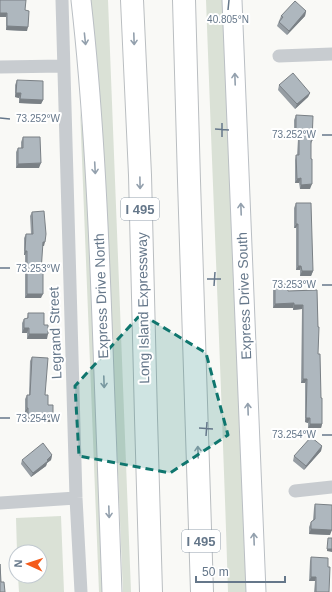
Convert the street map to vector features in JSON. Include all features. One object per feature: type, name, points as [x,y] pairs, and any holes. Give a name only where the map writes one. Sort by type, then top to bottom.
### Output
[{"type":"highway","name":"Long Island Expressway","points":[[132,0],[140,175],[151,592]]},
{"type":"highway","name":"I 495","points":[[184,0],[188,181],[202,592]]},
{"type":"main road","name":"Express Drive North","points":[[81,0],[90,88],[96,182],[112,592]]},
{"type":"main road","name":"Express Drive South","points":[[232,0],[256,592]]},
{"type":"street","name":"Legrand Street","points":[[62,0],[80,592]]},
{"type":"street","points":[[279,56],[332,54]]},
{"type":"street","points":[[0,67],[63,66]]},
{"type":"street","points":[[295,491],[332,487]]},
{"type":"street","points":[[0,503],[76,498]]},
{"type":"highlighted area","points":[[141,314],[206,353],[228,435],[170,473],[79,456],[75,386]]},
{"type":"shaded area","points":[[90,0],[108,0],[131,592],[123,592],[106,187]]},
{"type":"shaded area","points":[[206,0],[227,0],[249,592],[228,592]]},
{"type":"shaded area","points":[[80,109],[86,159],[103,592],[99,592]]},
{"type":"shaded area","points":[[61,516],[64,592],[19,592],[18,584],[48,584],[48,544],[17,544],[16,518]]},
{"type":"building","points":[[0,0],[26,0],[25,10],[29,11],[28,27],[7,26],[7,13],[0,13]]},
{"type":"building","points":[[295,1],[306,11],[289,31],[279,22],[283,17],[281,16]]},
{"type":"building","points":[[293,73],[310,93],[297,104],[279,85]]},
{"type":"building","points":[[17,80],[43,81],[43,100],[20,99],[21,93],[16,93]]},
{"type":"building","points":[[296,115],[313,116],[311,141],[312,184],[301,185],[301,178],[297,179],[296,155],[299,155],[299,135],[296,135]]},
{"type":"building","points":[[23,137],[40,137],[41,163],[18,164],[18,148],[23,148]]},
{"type":"building","points":[[296,203],[311,203],[313,271],[302,271],[301,266],[298,266],[298,224],[296,224]]},
{"type":"building","points":[[44,211],[46,234],[45,242],[43,242],[41,272],[43,272],[43,294],[27,294],[27,251],[25,251],[26,234],[33,234],[32,212]]},
{"type":"building","points":[[275,284],[287,284],[288,291],[317,290],[319,327],[318,354],[320,354],[322,424],[310,424],[310,418],[306,418],[307,379],[303,379],[303,305],[294,305],[294,303],[275,304]]},
{"type":"building","points":[[28,313],[44,313],[44,325],[48,325],[48,334],[29,334],[29,328],[24,328],[24,319],[28,318]]},
{"type":"building","points":[[32,357],[48,358],[45,395],[48,395],[48,405],[53,405],[53,418],[28,418],[27,395],[30,395]]},
{"type":"building","points":[[311,437],[322,446],[306,466],[294,456]]},
{"type":"building","points":[[43,443],[52,455],[47,460],[48,461],[33,473],[22,460]]},
{"type":"building","points":[[315,504],[332,505],[332,530],[311,529],[311,522],[315,519]]},
{"type":"building","points":[[328,538],[332,538],[332,549],[327,549]]},
{"type":"building","points":[[311,557],[328,558],[328,567],[330,567],[329,592],[316,592],[316,577],[311,577]]},
{"type":"building","points":[[0,564],[1,582],[4,582],[5,592],[0,592]]}]
